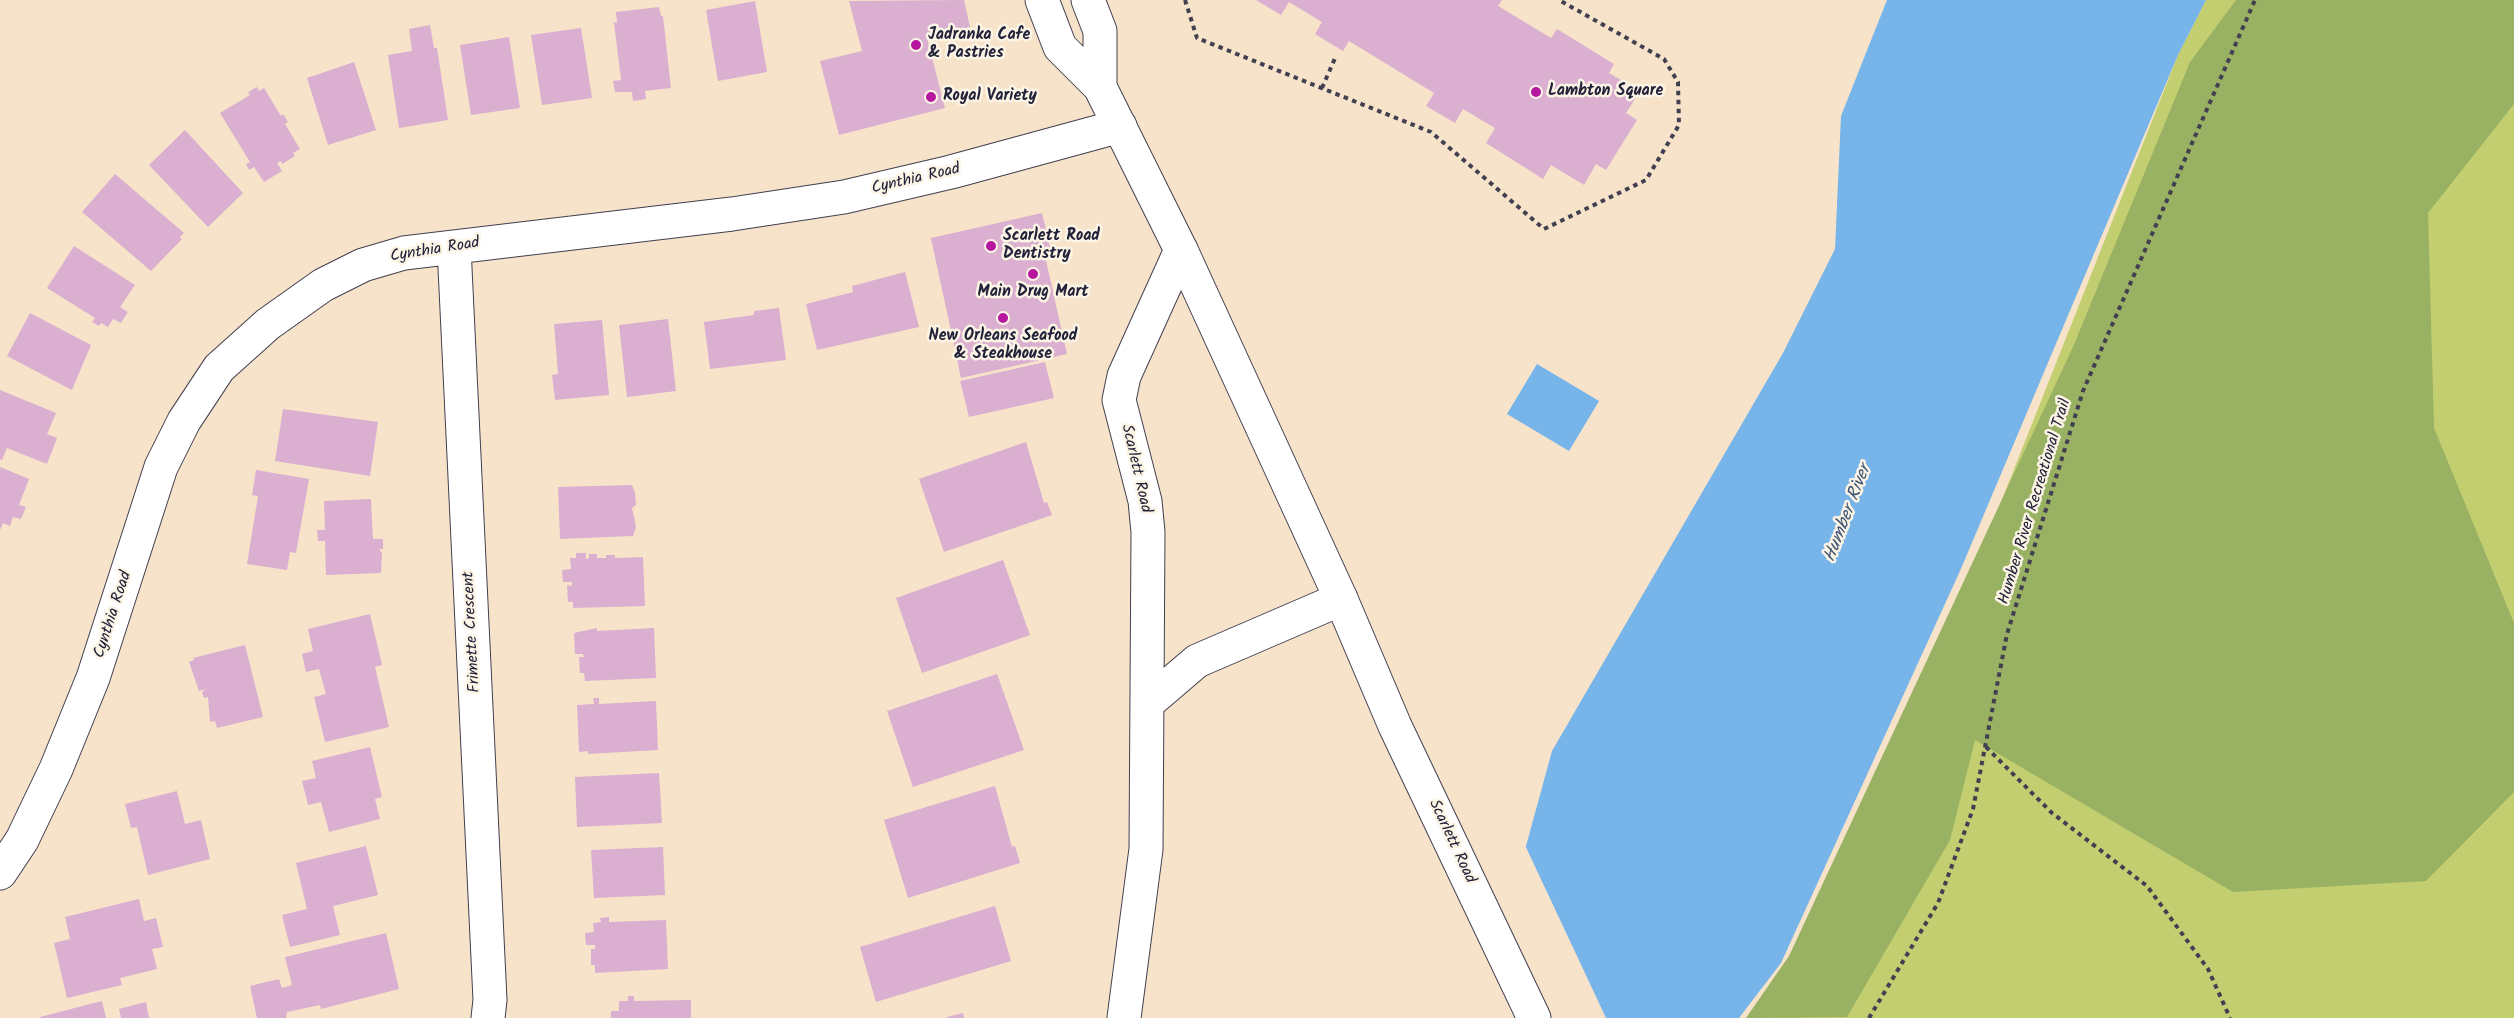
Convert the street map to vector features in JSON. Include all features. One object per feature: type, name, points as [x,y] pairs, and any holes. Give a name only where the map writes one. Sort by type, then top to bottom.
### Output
[{"type":"street","name":"Scarlett Road","points":[[1042,0],[1060,47],[1100,87],[1180,250],[1341,599],[1395,726],[1534,1018]]},
{"type":"street","name":"Scarlett Road","points":[[1088,0],[1100,31],[1100,87]]},
{"type":"street","name":"Cynthia Road","points":[[0,873],[22,840],[51,779],[93,678],[160,467],[184,421],[219,368],[268,324],[322,285],[363,265],[404,253],[732,214],[844,196],[951,172],[1120,126]]},
{"type":"street","name":"Frimette Crescent","points":[[454,247],[490,1000],[488,1018]]},
{"type":"street","name":"Scarlett Road","points":[[1125,1018],[1146,849],[1149,702],[1148,532],[1145,501],[1119,400],[1124,376],[1180,250]]},
{"type":"street","points":[[1149,702],[1197,661],[1341,599]]},
{"type":"path","points":[[1185,0],[1197,38],[1431,132],[1545,229],[1646,180],[1679,125],[1678,82],[1664,59],[1559,0]]},
{"type":"path","name":"Humber River Recreational Trail","points":[[1869,1018],[1938,903],[1973,809],[2007,634],[2083,391],[2255,0]]},
{"type":"path","points":[[1322,88],[1336,56]]},
{"type":"path","points":[[1986,746],[2052,813],[2147,886],[2208,969],[2230,1018]]},
{"type":"green space","points":[[2206,0],[2514,0],[2514,1018],[1753,1018],[1793,959],[1929,684],[2178,55]]},
{"type":"green space","points":[[2236,0],[2514,0],[2514,104],[2428,213],[2434,428],[2514,623],[2514,792],[2426,881],[2233,892],[1975,740],[1950,840],[1847,1017],[1746,1018],[1789,956],[2073,347],[2190,62]]},
{"type":"water","name":"Humber River","points":[[1887,0],[2206,0],[2178,55],[1960,571],[1781,963],[1739,1018],[1479,1018],[1552,751],[1783,353],[1835,249],[1841,116]]},
{"type":"water","points":[[1537,364],[1599,401],[1569,451],[1507,414]]},
{"type":"pier","points":[[1524,843],[1606,1018],[1476,1018]]},
{"type":"building","points":[[964,0],[970,27],[927,38],[945,108],[839,135],[820,61],[862,51],[849,1]]},
{"type":"building","name":"Lambton Square","points":[[1256,0],[1502,0],[1498,6],[1551,38],[1557,29],[1614,64],[1609,73],[1640,91],[1626,113],[1637,120],[1606,170],[1596,164],[1584,185],[1551,165],[1543,179],[1486,143],[1495,128],[1463,109],[1455,123],[1426,106],[1434,93],[1349,41],[1343,51],[1315,34],[1322,22],[1289,2],[1281,15]]},
{"type":"building","points":[[755,1],[767,72],[718,81],[706,10]]},
{"type":"building","points":[[659,7],[661,16],[663,16],[671,88],[645,91],[646,99],[633,101],[632,92],[615,92],[613,81],[621,80],[614,22],[617,23],[616,12]]},
{"type":"building","points":[[430,25],[434,48],[437,48],[448,120],[399,128],[388,55],[412,51],[409,29]]},
{"type":"building","points":[[581,28],[592,98],[542,105],[531,35]]},
{"type":"building","points":[[509,37],[520,108],[471,115],[460,45]]},
{"type":"building","points":[[354,62],[376,130],[328,145],[307,78]]},
{"type":"building","points":[[257,87],[259,91],[264,88],[281,116],[283,114],[288,122],[285,124],[300,149],[293,153],[295,156],[282,164],[281,161],[277,163],[282,171],[264,182],[254,167],[249,170],[246,164],[250,162],[220,113],[250,95],[248,92]]},
{"type":"building","points":[[185,130],[243,193],[208,227],[149,165]]},
{"type":"building","points":[[115,174],[184,233],[180,237],[182,239],[151,271],[82,212]]},
{"type":"building","points":[[1042,213],[1052,255],[1045,256],[1067,354],[961,378],[931,238]]},
{"type":"building","points":[[74,246],[135,285],[120,307],[128,312],[121,323],[113,319],[108,327],[101,323],[99,326],[92,322],[95,318],[47,288]]},
{"type":"building","points":[[905,272],[919,327],[817,350],[806,304],[853,292],[852,286]]},
{"type":"building","points":[[779,308],[786,360],[710,369],[704,322],[754,315],[754,311]]},
{"type":"building","points":[[30,313],[91,345],[72,390],[7,356]]},
{"type":"building","points":[[668,319],[676,391],[627,397],[619,325]]},
{"type":"building","points":[[602,320],[609,395],[555,400],[552,375],[558,374],[554,324]]},
{"type":"building","points":[[1045,362],[1054,398],[969,417],[960,381]]},
{"type":"building","points":[[0,390],[56,413],[47,434],[57,438],[47,464],[7,448],[2,460],[0,459]]},
{"type":"building","points":[[283,409],[378,422],[370,476],[275,461]]},
{"type":"building","points":[[1026,442],[1044,503],[1047,502],[1052,515],[944,552],[919,479]]},
{"type":"building","points":[[0,467],[29,479],[19,505],[26,507],[21,519],[13,517],[10,526],[3,523],[0,530]]},
{"type":"building","points":[[256,470],[309,479],[296,553],[290,552],[287,570],[247,564],[258,496],[252,495]]},
{"type":"building","points":[[632,485],[636,505],[632,508],[636,527],[633,536],[560,539],[558,487]]},
{"type":"building","points":[[371,499],[373,539],[383,539],[383,549],[379,549],[382,553],[381,573],[326,575],[325,541],[318,541],[317,530],[325,530],[324,501]]},
{"type":"building","points":[[576,553],[586,553],[586,559],[589,558],[589,554],[597,554],[597,558],[606,558],[606,555],[615,555],[615,558],[643,557],[645,606],[573,608],[573,602],[568,602],[567,585],[572,586],[572,582],[563,582],[562,570],[571,569],[570,558],[576,558]]},
{"type":"building","points":[[1003,560],[1030,635],[922,673],[896,598]]},
{"type":"building","points":[[370,614],[382,665],[375,667],[389,727],[325,742],[314,697],[326,694],[319,669],[306,672],[302,654],[313,651],[308,629]]},
{"type":"building","points":[[597,628],[597,631],[654,628],[656,678],[585,681],[584,673],[580,673],[579,657],[584,657],[583,654],[575,654],[574,633]]},
{"type":"building","points":[[245,645],[263,717],[217,728],[215,721],[210,722],[208,697],[204,698],[202,692],[206,689],[199,691],[189,662],[194,660],[193,658]]},
{"type":"building","points":[[997,674],[1024,750],[913,787],[887,711]]},
{"type":"building","points":[[593,698],[599,698],[599,704],[656,701],[658,750],[588,754],[588,751],[579,752],[577,705],[594,704]]},
{"type":"building","points":[[370,747],[382,797],[375,799],[380,819],[329,832],[321,802],[308,805],[302,781],[316,778],[312,761]]},
{"type":"building","points":[[659,773],[662,823],[577,827],[575,777]]},
{"type":"building","points":[[995,786],[1012,847],[1015,846],[1020,863],[908,898],[884,820]]},
{"type":"building","points":[[177,791],[185,824],[201,820],[210,859],[148,875],[137,827],[131,828],[125,804]]},
{"type":"building","points":[[366,846],[378,895],[333,906],[340,935],[290,947],[282,915],[307,909],[296,863]]},
{"type":"building","points":[[663,847],[665,895],[594,898],[591,850]]},
{"type":"building","points":[[139,899],[144,921],[156,918],[163,947],[152,949],[157,969],[120,978],[122,985],[67,998],[54,943],[70,939],[65,917]]},
{"type":"building","points":[[995,906],[1011,961],[876,1002],[860,947]]},
{"type":"building","points":[[609,917],[609,922],[666,920],[668,969],[595,973],[595,965],[591,965],[591,949],[595,949],[595,945],[586,945],[585,933],[594,932],[593,923],[601,922],[600,918]]},
{"type":"building","points":[[386,933],[399,989],[321,1009],[320,1005],[287,1012],[286,1018],[257,1018],[250,986],[279,979],[282,988],[292,985],[285,957]]},
{"type":"building","points":[[628,996],[634,996],[634,1001],[691,1000],[691,1018],[611,1018],[611,1011],[619,1011],[619,1001],[628,1001]]},
{"type":"building","points":[[102,1001],[106,1018],[40,1018],[40,1017]]},
{"type":"building","points":[[146,1002],[149,1018],[121,1018],[119,1009]]},
{"type":"building","points":[[963,1013],[964,1018],[947,1018],[947,1017]]},
{"type":"place","name":"Jadranka Cafe & Pastries","points":[[916,45]]},
{"type":"place","name":"Lambton Square","points":[[1536,92]]},
{"type":"place","name":"Royal Variety","points":[[931,97]]},
{"type":"place","name":"Scarlett Road Dentistry","points":[[991,246]]},
{"type":"place","name":"Main Drug Mart","points":[[1033,274]]},
{"type":"place","name":"New Orleans Seafood & Steakhouse","points":[[1003,318]]}]
